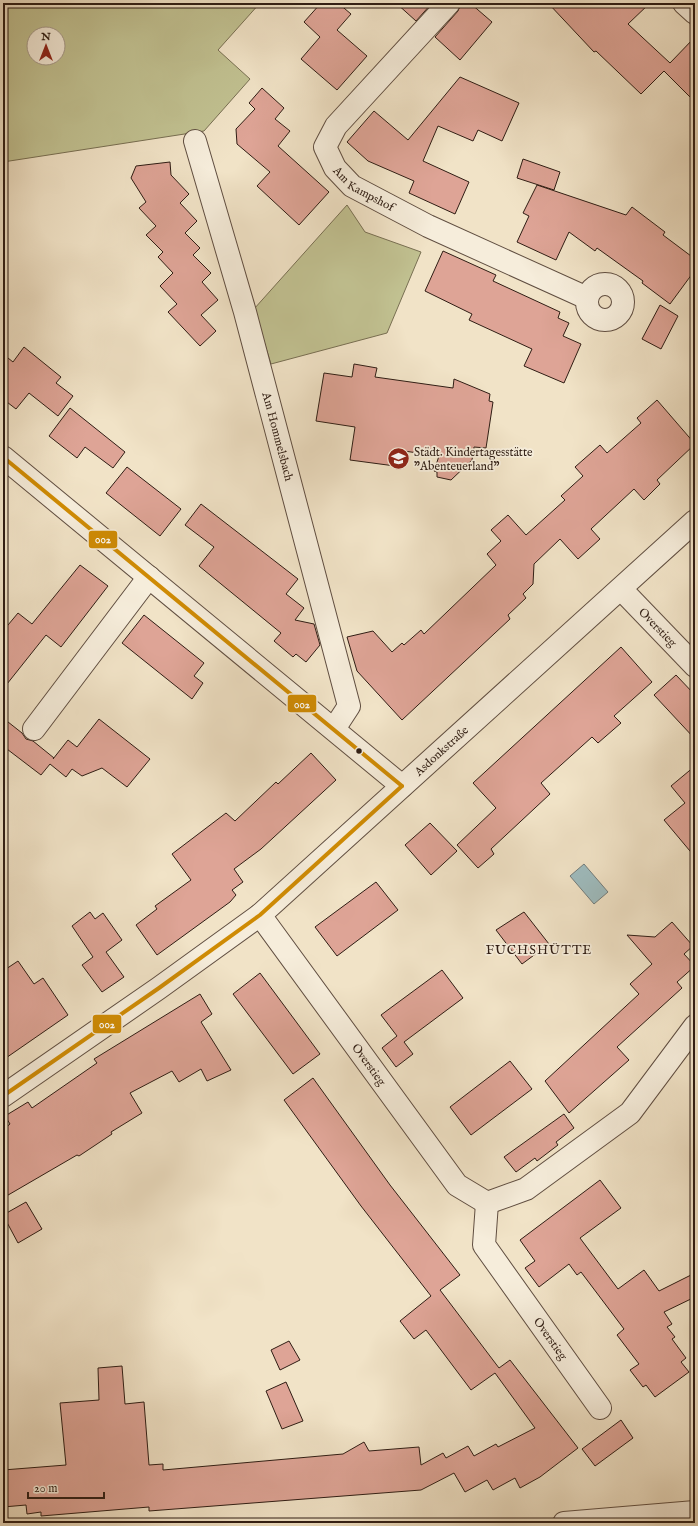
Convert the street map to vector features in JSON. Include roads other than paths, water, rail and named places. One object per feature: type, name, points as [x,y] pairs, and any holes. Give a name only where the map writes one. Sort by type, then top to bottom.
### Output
[{"type":"street","name":"Am Kampshof","points":[[449,3],[336,126],[325,147],[335,168],[352,186],[428,226],[588,298]]},
{"type":"street","points":[[684,3],[695,13]]},
{"type":"street","name":"Am Hommelsbach","points":[[195,141],[245,312],[349,706],[334,729]]},
{"type":"street","points":[[3,457],[402,786]]},
{"type":"street","name":"Asdonkstraße","points":[[3,1096],[260,915],[695,521]]},
{"type":"street","points":[[34,729],[149,577]]},
{"type":"street","name":"Overstieg","points":[[621,589],[695,666]]},
{"type":"street","name":"Overstieg","points":[[260,915],[458,1185],[487,1203],[484,1245],[600,1408]]},
{"type":"street","points":[[487,1203],[526,1189],[630,1113],[695,1026]]},
{"type":"street","points":[[564,1523],[695,1512]]},
{"type":"water","points":[[584,864],[608,892],[594,904],[570,876]]},
{"type":"place","name":"Städt. Kindertagesstätte \"Abenteuerland\"","points":[[399,459]]},
{"type":"district","name":"FUCHSHÜTTE","points":[[539,949]]}]
